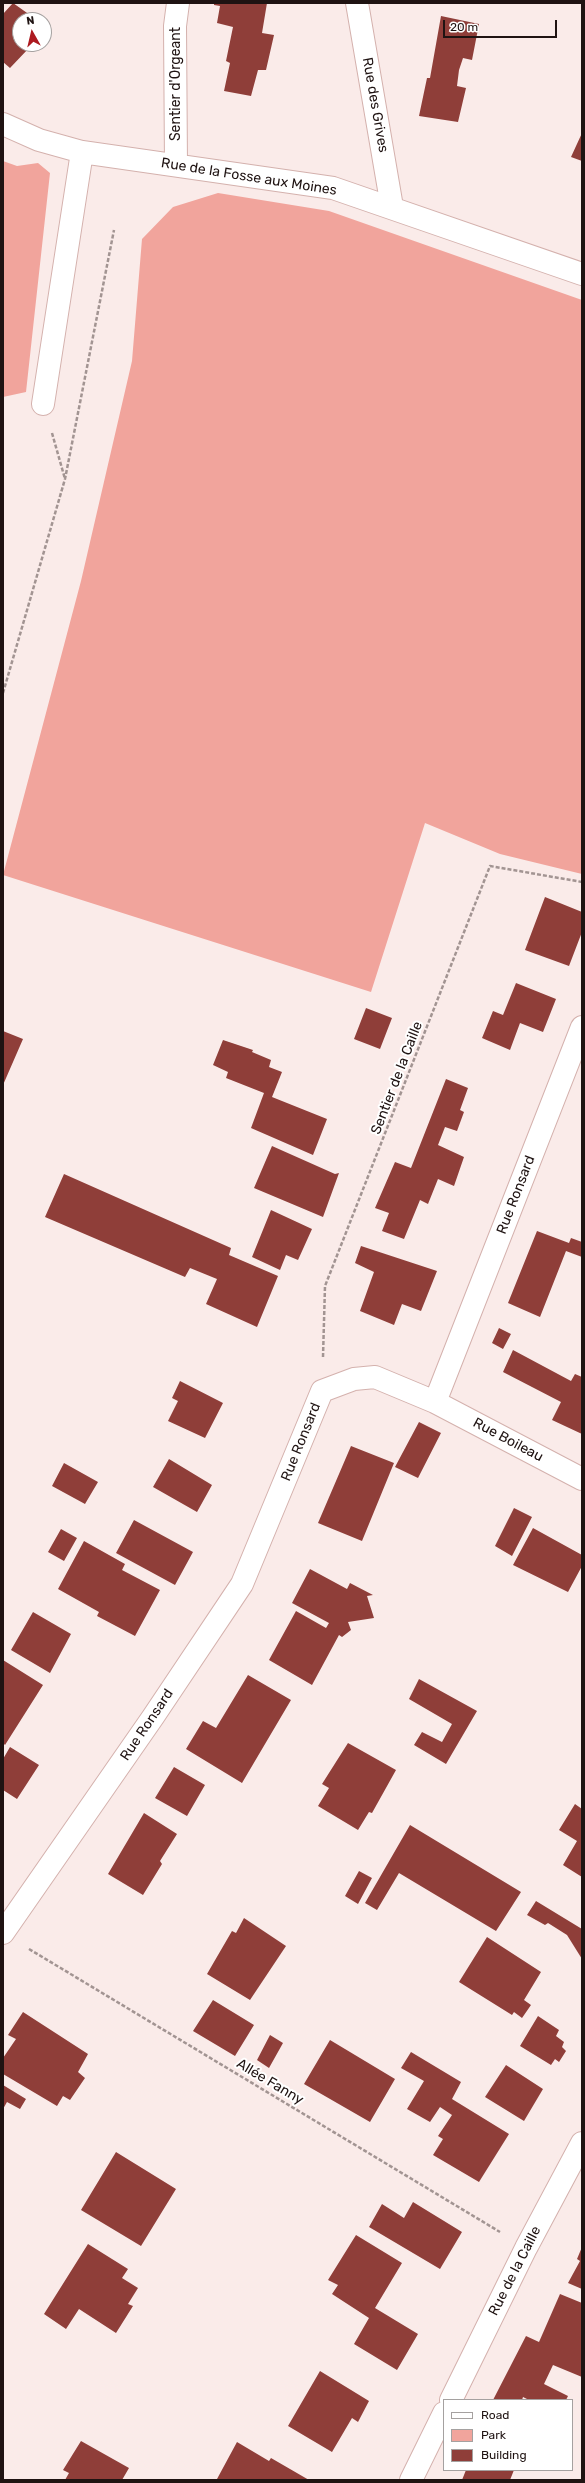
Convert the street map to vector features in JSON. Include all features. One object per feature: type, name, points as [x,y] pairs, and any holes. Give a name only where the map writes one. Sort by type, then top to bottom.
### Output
[{"type":"street","name":"Sentier d'Orgeant","points":[[176,165],[175,26],[178,3]]},
{"type":"street","name":"Rue des Grives","points":[[357,3],[392,207]]},
{"type":"street","name":"Rue de la Fosse aux Moines","points":[[3,124],[39,140],[82,152],[333,188],[392,207],[582,274]]},
{"type":"street","points":[[43,404],[82,152]]},
{"type":"street","name":"Rue Ronsard","points":[[3,1933],[153,1717],[242,1584],[322,1391],[354,1379],[375,1378],[434,1402],[582,1027]]},
{"type":"street","name":"Rue Boileau","points":[[434,1402],[582,1479]]},
{"type":"street","name":"Rue de la Caille","points":[[451,2399],[526,2248],[582,2143]]},
{"type":"street","points":[[411,2480],[443,2415]]},
{"type":"path","points":[[3,693],[65,479],[114,230]]},
{"type":"path","points":[[43,404],[65,479]]},
{"type":"path","name":"Sentier de la Caille","points":[[322,1391],[325,1286],[490,866],[582,882]]},
{"type":"path","name":"Allée Fanny","points":[[3,1933],[526,2248]]},
{"type":"green space","points":[[3,161],[17,166],[38,163],[50,173],[26,392],[3,397]]},
{"type":"green space","points":[[218,193],[329,211],[582,300],[582,874],[500,854],[425,823],[371,992],[3,875],[81,581],[132,361],[142,239],[173,207]]},
{"type":"building","points":[[13,3],[26,12],[12,12],[12,52],[25,52],[10,68],[3,62],[3,14]]},
{"type":"building","points":[[214,3],[267,3],[262,33],[274,35],[266,70],[258,70],[251,96],[224,91],[230,63],[226,61],[233,27],[217,23],[220,6],[214,5]]},
{"type":"building","points":[[441,16],[479,24],[472,60],[463,58],[459,70],[457,86],[466,88],[458,122],[419,116],[427,78],[430,78]]},
{"type":"building","points":[[582,133],[582,161],[571,157]]},
{"type":"building","points":[[545,897],[582,912],[582,932],[569,966],[525,950]]},
{"type":"building","points":[[516,983],[556,999],[543,1032],[520,1023],[510,1050],[482,1038],[493,1011],[503,1015]]},
{"type":"building","points":[[366,1008],[392,1018],[380,1049],[354,1039]]},
{"type":"building","points":[[3,1031],[23,1039],[3,1085]]},
{"type":"building","points":[[223,1040],[253,1050],[252,1052],[271,1060],[269,1067],[282,1072],[272,1097],[327,1119],[313,1155],[251,1128],[264,1093],[226,1078],[228,1072],[213,1065]]},
{"type":"building","points":[[446,1079],[468,1088],[460,1110],[464,1112],[457,1131],[445,1127],[438,1145],[464,1157],[454,1186],[438,1179],[428,1204],[420,1200],[404,1239],[382,1231],[389,1213],[375,1208],[395,1162],[411,1168]]},
{"type":"building","points":[[272,1146],[335,1174],[339,1173],[323,1217],[254,1188]]},
{"type":"building","points":[[64,1174],[231,1248],[229,1255],[278,1276],[257,1327],[206,1304],[217,1279],[190,1268],[185,1277],[45,1217]]},
{"type":"building","points":[[271,1210],[312,1229],[298,1260],[286,1255],[280,1270],[252,1257]]},
{"type":"building","points":[[537,1231],[569,1243],[571,1238],[582,1242],[582,1257],[566,1251],[540,1317],[508,1303]]},
{"type":"building","points":[[361,1246],[437,1271],[421,1311],[402,1304],[394,1325],[360,1311],[374,1272],[355,1263]]},
{"type":"building","points":[[499,1328],[511,1334],[503,1349],[492,1343]]},
{"type":"building","points":[[513,1350],[571,1381],[575,1374],[582,1377],[582,1434],[552,1420],[561,1402],[503,1372]]},
{"type":"building","points":[[180,1381],[223,1403],[205,1438],[168,1421],[178,1401],[172,1398]]},
{"type":"building","points":[[419,1422],[441,1433],[418,1478],[395,1467]]},
{"type":"building","points":[[351,1446],[394,1463],[362,1541],[318,1523]]},
{"type":"building","points":[[169,1459],[212,1485],[197,1512],[153,1487]]},
{"type":"building","points":[[64,1463],[98,1482],[85,1504],[52,1486]]},
{"type":"building","points":[[514,1508],[532,1517],[512,1556],[495,1546]]},
{"type":"building","points":[[134,1520],[193,1552],[175,1585],[116,1553]]},
{"type":"building","points":[[533,1528],[582,1555],[582,1566],[568,1592],[513,1565]]},
{"type":"building","points":[[61,1529],[77,1538],[64,1561],[48,1552]]},
{"type":"building","points":[[84,1541],[125,1564],[122,1570],[160,1590],[135,1636],[97,1616],[99,1612],[58,1589]]},
{"type":"building","points":[[310,1569],[347,1589],[350,1583],[373,1595],[367,1596],[374,1618],[348,1622],[351,1630],[342,1637],[339,1635],[312,1685],[269,1660],[296,1611],[326,1628],[329,1623],[292,1603]]},
{"type":"building","points":[[33,1612],[71,1634],[50,1673],[11,1650]]},
{"type":"building","points":[[3,1660],[43,1685],[5,1745],[3,1743]]},
{"type":"building","points":[[248,1675],[291,1700],[242,1783],[186,1749],[203,1721],[216,1728]]},
{"type":"building","points":[[419,1679],[477,1711],[446,1764],[414,1745],[422,1732],[442,1742],[452,1724],[409,1699]]},
{"type":"building","points":[[348,1743],[396,1770],[372,1813],[369,1812],[358,1830],[318,1806],[329,1788],[322,1784]]},
{"type":"building","points":[[10,1747],[39,1765],[17,1799],[3,1790],[3,1759]]},
{"type":"building","points":[[174,1767],[205,1785],[187,1816],[155,1798]]},
{"type":"building","points":[[575,1804],[582,1809],[582,1877],[563,1865],[577,1841],[559,1830]]},
{"type":"building","points":[[144,1813],[177,1834],[160,1861],[162,1864],[143,1895],[108,1874]]},
{"type":"building","points":[[410,1825],[521,1892],[496,1931],[399,1873],[377,1910],[365,1903]]},
{"type":"building","points":[[359,1871],[372,1878],[358,1904],[345,1896]]},
{"type":"building","points":[[536,1901],[582,1929],[582,1959],[567,1935],[548,1923],[545,1925],[527,1915]]},
{"type":"building","points":[[244,1918],[286,1946],[250,2000],[207,1974],[232,1931],[236,1933]]},
{"type":"building","points":[[487,1937],[541,1972],[524,2000],[531,2005],[522,2018],[514,2012],[512,2015],[459,1982]]},
{"type":"building","points":[[213,2000],[254,2025],[235,2056],[193,2031]]},
{"type":"building","points":[[23,2012],[88,2054],[78,2072],[85,2078],[70,2100],[63,2096],[57,2106],[3,2074],[3,2058],[16,2039],[8,2035]]},
{"type":"building","points":[[538,2016],[559,2030],[556,2036],[564,2042],[562,2047],[566,2051],[559,2062],[555,2059],[551,2065],[520,2046]]},
{"type":"building","points":[[270,2035],[283,2043],[269,2068],[257,2060]]},
{"type":"building","points":[[330,2040],[395,2079],[370,2122],[304,2084]]},
{"type":"building","points":[[411,2052],[461,2082],[452,2099],[509,2134],[479,2182],[433,2155],[443,2139],[438,2136],[452,2115],[440,2107],[430,2122],[407,2109],[424,2081],[401,2068]]},
{"type":"building","points":[[506,2065],[543,2089],[524,2121],[485,2097]]},
{"type":"building","points":[[3,2085],[26,2099],[20,2109],[7,2102],[3,2109]]},
{"type":"building","points":[[116,2152],[176,2189],[141,2246],[81,2210]]},
{"type":"building","points":[[413,2202],[462,2232],[440,2269],[369,2227],[382,2204],[404,2218]]},
{"type":"building","points":[[356,2235],[402,2263],[375,2308],[418,2334],[397,2370],[354,2344],[369,2318],[332,2294],[338,2285],[328,2280]]},
{"type":"building","points":[[88,2244],[128,2269],[122,2278],[138,2288],[128,2304],[133,2306],[116,2333],[79,2309],[66,2329],[44,2314]]},
{"type":"building","points":[[582,2247],[582,2289],[568,2283],[580,2261],[577,2259]]},
{"type":"building","points":[[560,2294],[582,2303],[582,2377],[553,2365],[544,2384],[568,2396],[566,2399],[527,2399],[523,2397],[522,2399],[494,2399],[526,2336],[539,2342]]},
{"type":"building","points":[[320,2371],[369,2401],[358,2422],[352,2418],[332,2452],[288,2426]]},
{"type":"building","points":[[81,2441],[129,2468],[122,2480],[65,2480],[69,2473],[63,2470]]},
{"type":"building","points":[[237,2442],[269,2461],[271,2458],[309,2480],[217,2479]]},
{"type":"building","points":[[466,2471],[514,2471],[510,2480],[462,2480]]}]
